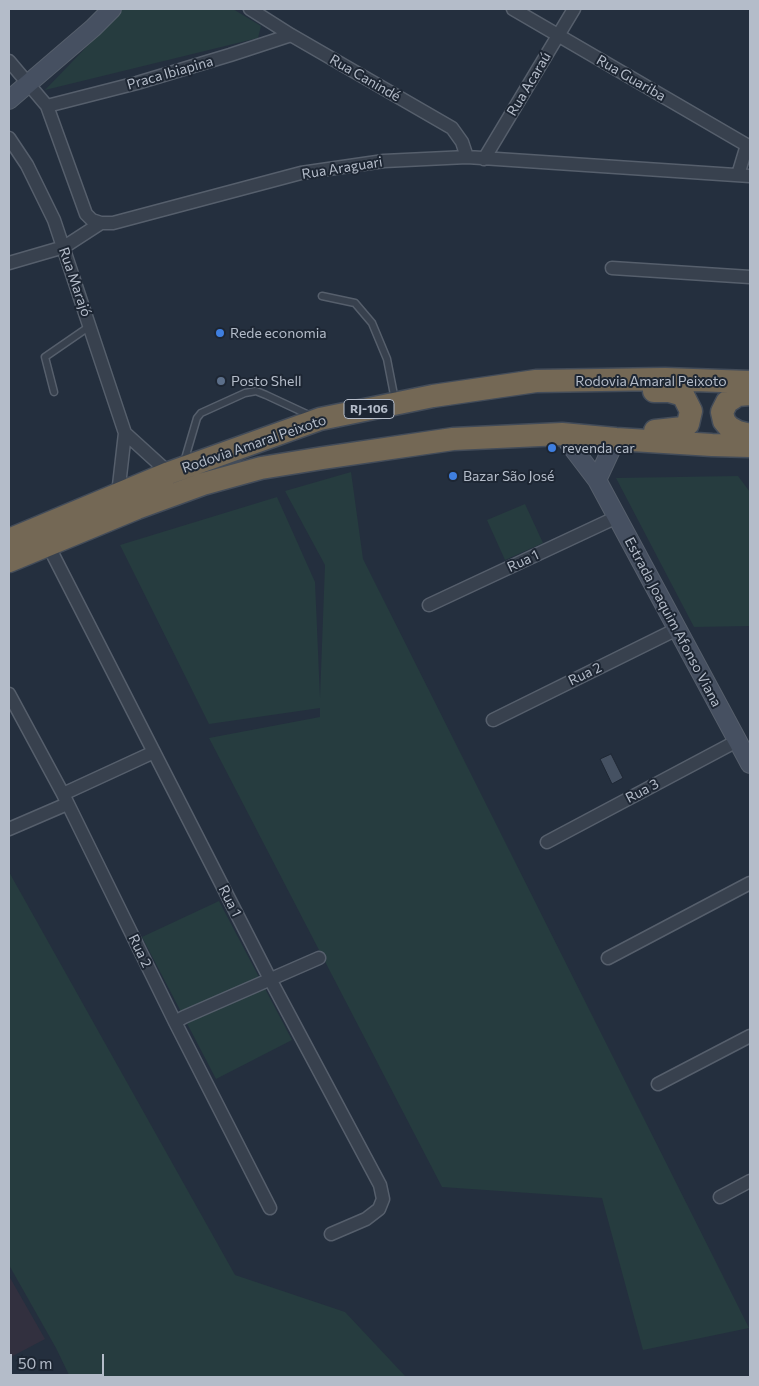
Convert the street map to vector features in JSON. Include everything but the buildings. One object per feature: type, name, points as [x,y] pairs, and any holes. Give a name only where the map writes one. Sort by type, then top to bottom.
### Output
[{"type":"highway","name":"Rodovia Amaral Peixoto","points":[[9,540],[175,471],[320,419],[433,396],[536,381],[665,380],[750,382]]},
{"type":"highway","points":[[403,402],[444,402],[530,390],[616,388],[669,391],[683,395],[691,411],[688,424],[683,428],[674,430],[654,431],[546,425],[492,429],[471,438]]},
{"type":"highway","points":[[750,394],[738,395],[726,402],[722,412],[724,421],[729,427],[750,435]]},
{"type":"highway","name":"Rodovia Amaral Peixoto","points":[[9,561],[137,508],[203,484],[261,468],[453,439],[471,438],[562,434],[616,439],[750,446]]},
{"type":"street","points":[[9,100],[93,28],[112,9]]},
{"type":"street","name":"Rua Canindé","points":[[250,9],[291,35],[452,128],[462,142],[467,157]]},
{"type":"street","name":"Rua Guariba","points":[[513,9],[749,146]]},
{"type":"street","name":"Rua Acaraú","points":[[484,159],[574,9]]},
{"type":"street","name":"Praca Ibiapina","points":[[47,106],[137,84],[291,35]]},
{"type":"street","points":[[9,61],[47,106],[86,214],[92,220],[101,223]]},
{"type":"street","name":"Rua Marajó","points":[[9,138],[27,165],[54,220],[126,433],[118,494]]},
{"type":"street","points":[[744,176],[749,146]]},
{"type":"street","name":"Rua Araguari","points":[[101,223],[113,223],[301,173],[384,161],[467,157],[744,176]]},
{"type":"street","points":[[9,263],[64,247],[101,223]]},
{"type":"street","points":[[612,268],[750,277]]},
{"type":"street","name":"Rua Marajó","points":[[126,433],[175,471]]},
{"type":"street","name":"Estrada Joaquim Afonso Viana","points":[[562,434],[597,480],[750,764]]},
{"type":"street","points":[[597,480],[616,439]]},
{"type":"street","name":"Rua 1","points":[[429,605],[617,517]]},
{"type":"street","name":"Rua 1","points":[[48,545],[270,979],[380,1185],[383,1199],[380,1209],[366,1219],[331,1234]]},
{"type":"street","name":"Rua 2","points":[[493,720],[677,628]]},
{"type":"street","name":"Rua 2","points":[[9,694],[65,799],[175,1022],[270,1208]]},
{"type":"street","name":"Rua 3","points":[[547,842],[737,740]]},
{"type":"street","points":[[9,829],[154,752]]},
{"type":"street","points":[[608,958],[750,883]]},
{"type":"street","points":[[175,1022],[319,958]]},
{"type":"street","points":[[658,1084],[750,1036]]},
{"type":"street","points":[[720,1197],[750,1181]]},
{"type":"lane","points":[[322,296],[354,302],[372,323],[403,402]]},
{"type":"lane","points":[[54,392],[45,356],[90,326]]},
{"type":"lane","points":[[175,471],[196,418],[201,413],[245,393],[256,392],[266,395],[320,419]]},
{"type":"shaded area","points":[[9,1276],[45,1339],[9,1358]]},
{"type":"green space","points":[[123,9],[233,9],[261,26],[258,38],[45,90]]},
{"type":"green space","points":[[351,472],[363,559],[749,1328],[643,1350],[602,1198],[442,1187],[209,738],[320,717],[320,708],[209,724],[120,545],[277,497],[315,582],[320,698],[325,565],[285,491]]},
{"type":"green space","points":[[738,476],[750,492],[750,626],[694,627],[616,478]]},
{"type":"green space","points":[[525,504],[543,543],[505,560],[487,520]]},
{"type":"green space","points":[[9,872],[235,1275],[345,1312],[406,1377],[70,1377],[56,1348],[9,1265]]},
{"type":"green space","points":[[219,901],[292,1040],[216,1079],[142,937]]},
{"type":"place","name":"Rede economia","points":[[220,333]]},
{"type":"place","name":"Posto Shell","points":[[221,381]]},
{"type":"place","name":"revenda car","points":[[552,448]]},
{"type":"place","name":"Bazar São José","points":[[453,476]]}]
